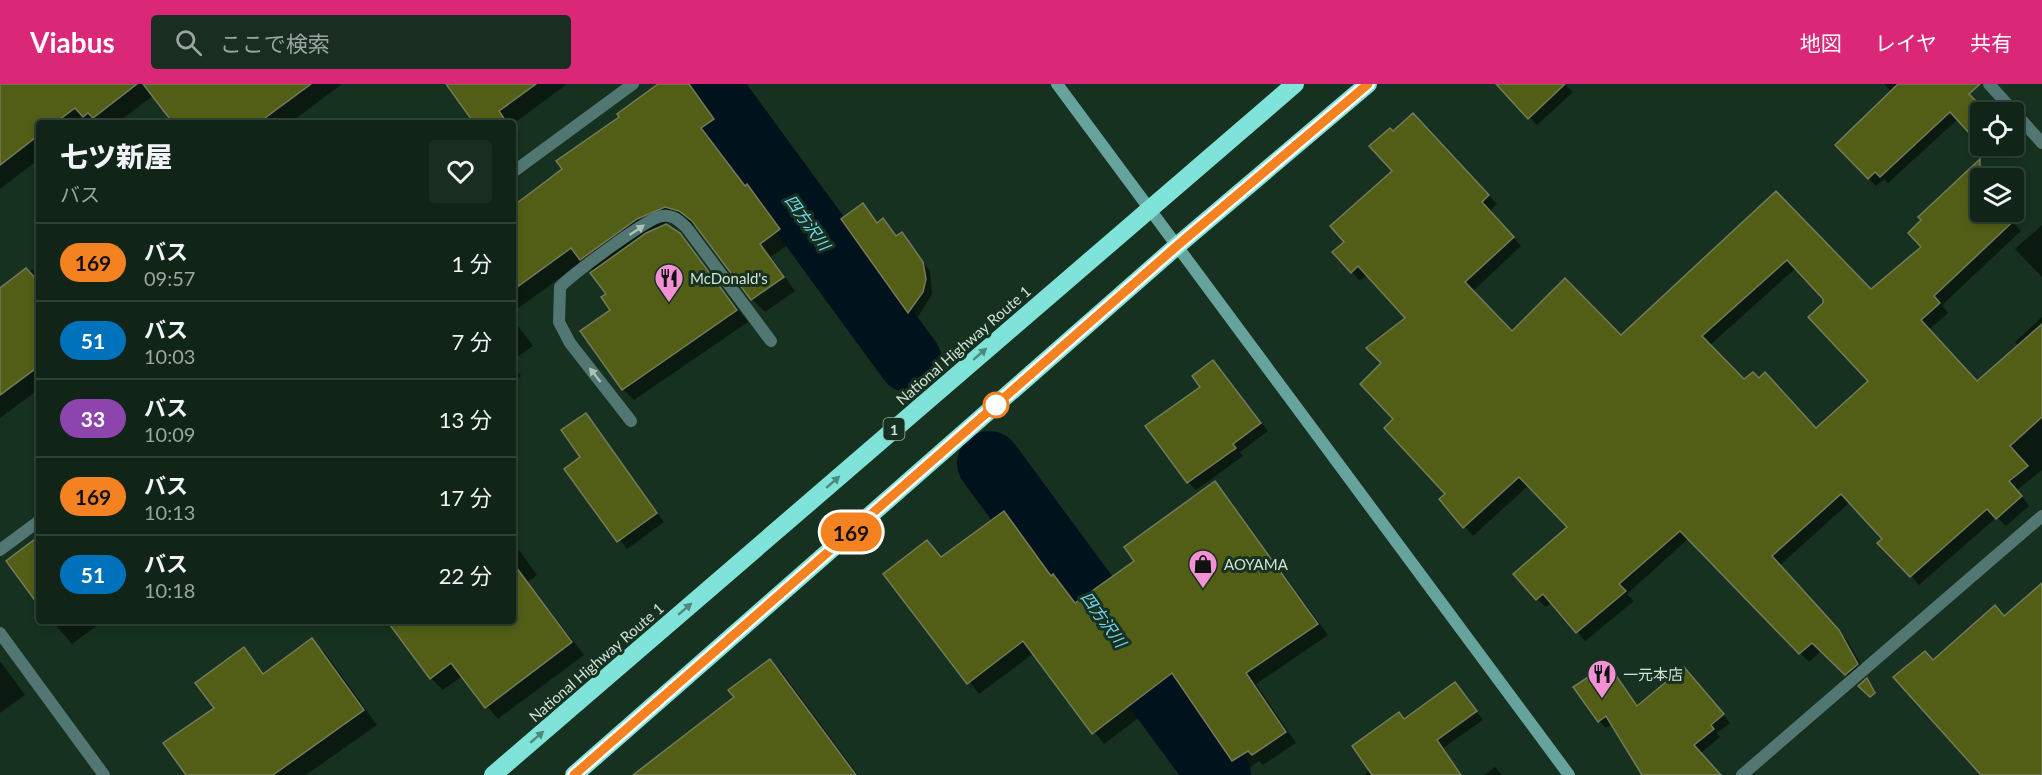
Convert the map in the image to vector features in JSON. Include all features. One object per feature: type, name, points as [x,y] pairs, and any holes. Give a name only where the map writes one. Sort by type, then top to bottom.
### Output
[{"type":"highway","name":"National Highway Route 1","points":[[493,775],[1148,208],[1295,84]]},
{"type":"highway","points":[[574,775],[1178,245],[1368,84]]},
{"type":"street","points":[[516,170],[633,84]]},
{"type":"street","points":[[1057,84],[1569,775]]},
{"type":"street","points":[[1989,84],[2042,142]]},
{"type":"street","points":[[631,421],[570,343],[559,322],[560,287],[579,269],[658,216],[675,217],[686,227],[771,341]]},
{"type":"street","points":[[1742,775],[2042,516]]},
{"type":"street","points":[[0,550],[36,523]]},
{"type":"street","points":[[0,633],[104,775]]},
{"type":"building","points":[[0,84],[137,84],[93,118],[88,113],[83,117],[75,108],[59,120],[36,120],[36,137],[0,165]]},
{"type":"building","points":[[143,84],[311,84],[262,120],[171,120]]},
{"type":"building","points":[[446,84],[536,84],[499,111],[505,120],[472,120]]},
{"type":"building","points":[[658,84],[689,84],[714,119],[701,128],[780,229],[760,244],[784,277],[751,300],[692,221],[679,211],[665,207],[637,219],[580,260],[571,248],[516,288],[516,204],[562,169],[556,161],[619,117],[617,114]]},
{"type":"building","points":[[1496,84],[1565,84],[1528,119]]},
{"type":"building","points":[[1898,84],[1980,84],[1969,94],[1977,102],[1970,102],[1970,134],[1950,112],[1880,177],[1875,172],[1868,179],[1835,145]]},
{"type":"building","points":[[1413,113],[1489,195],[1482,202],[1514,237],[1465,282],[1512,331],[1565,278],[1621,335],[1776,191],[1871,289],[1921,247],[1908,233],[1921,220],[1918,217],[1970,168],[1970,222],[2012,222],[1934,296],[1940,303],[1921,320],[1977,381],[2042,324],[2042,417],[2010,446],[2028,466],[2009,481],[2022,496],[1996,519],[1987,509],[1910,577],[1877,543],[1882,539],[1841,494],[1772,556],[1839,630],[1858,664],[1845,675],[1812,643],[1799,654],[1680,531],[1619,584],[1626,591],[1576,633],[1543,594],[1536,600],[1513,574],[1567,527],[1519,477],[1463,528],[1439,499],[1445,494],[1384,428],[1393,419],[1360,384],[1381,363],[1366,348],[1405,318],[1358,266],[1351,273],[1332,252],[1344,242],[1330,226],[1392,171],[1369,146],[1390,128],[1393,131]],"holes":[[[1787,260],[1823,299],[1823,303],[1808,317],[1868,381],[1816,428],[1765,372],[1759,378],[1753,372],[1744,379],[1702,336]]]},
{"type":"building","points":[[1980,159],[1980,168],[1970,168]]},
{"type":"building","points":[[863,203],[877,223],[883,218],[896,236],[902,232],[923,262],[926,279],[923,292],[908,313],[841,219]]},
{"type":"building","name":"McDonald's","points":[[666,224],[680,233],[737,310],[622,390],[580,331],[610,310],[601,297],[606,294],[590,273],[646,233]]},
{"type":"building","points":[[26,268],[36,279],[36,368],[0,395],[0,288]]},
{"type":"building","points":[[1213,360],[1261,423],[1233,444],[1236,448],[1187,483],[1145,426],[1200,387],[1192,376]]},
{"type":"building","points":[[586,413],[657,513],[617,542],[564,469],[580,457],[561,430]]},
{"type":"building","points":[[1215,481],[1318,624],[1246,673],[1286,732],[1252,755],[1248,751],[1232,761],[1172,673],[1092,734],[1023,641],[967,684],[883,574],[927,540],[941,557],[1004,511],[1051,576],[1053,574],[1075,603],[1134,561],[1124,547]]},
{"type":"building","points":[[36,538],[36,602],[6,561]]},
{"type":"building","points":[[516,567],[572,642],[485,708],[451,663],[430,679],[389,624],[516,624]]},
{"type":"building","points":[[2042,583],[2042,775],[1981,775],[1893,677],[1925,651],[1933,660],[1995,605],[2004,616]]},
{"type":"building","points":[[312,638],[364,710],[273,775],[186,775],[163,743],[214,708],[195,683],[244,647],[263,674]]},
{"type":"building","points":[[770,659],[856,775],[633,775],[734,697],[728,690]]},
{"type":"building","points":[[1608,664],[1637,706],[1684,667],[1724,714],[1711,725],[1714,729],[1694,745],[1721,775],[1642,775],[1606,716],[1598,722],[1573,687]]},
{"type":"building","points":[[1867,678],[1875,693],[1870,697],[1858,686]]},
{"type":"building","points":[[1455,682],[1477,711],[1437,740],[1461,775],[1372,775],[1352,746],[1399,712],[1404,719]]},
{"type":"waterway","name":"四方沢川","points":[[707,84],[910,361]]},
{"type":"waterway","name":"四方沢川","points":[[989,463],[1219,775]]},
{"type":"bus line","name":"169","points":[[574,775],[1178,245],[1368,84]]},
{"type":"place","name":"McDonald's","points":[[669,304]]},
{"type":"place","name":"AOYAMA","points":[[1203,590]]},
{"type":"place","name":"一元本店","points":[[1602,700]]}]
